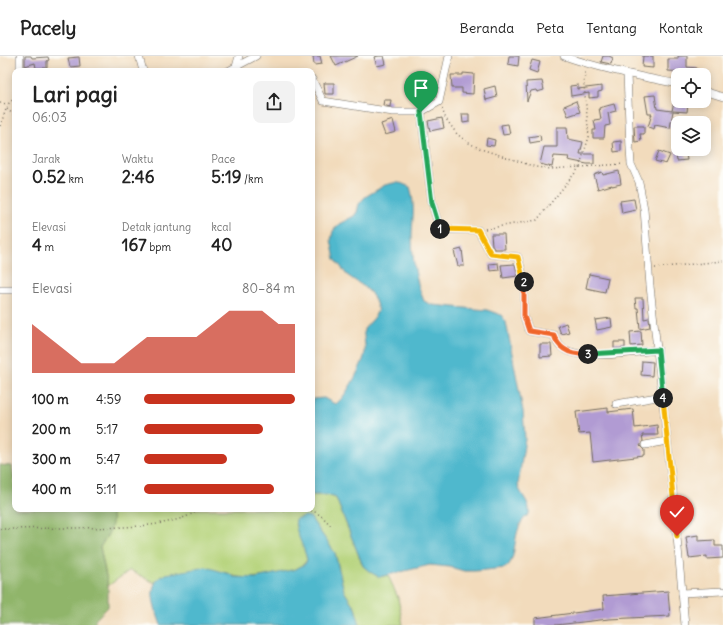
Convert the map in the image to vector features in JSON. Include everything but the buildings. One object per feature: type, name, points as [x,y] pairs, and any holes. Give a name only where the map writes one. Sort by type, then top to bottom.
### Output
[{"type":"street","points":[[20,56],[20,68]]},
{"type":"street","points":[[139,56],[142,68]]},
{"type":"street","points":[[236,67],[239,56]]},
{"type":"street","points":[[236,67],[256,56]]},
{"type":"street","points":[[315,86],[323,101],[393,112],[421,112],[439,102],[449,56]]},
{"type":"street","points":[[564,56],[586,60],[626,74],[671,83]]},
{"type":"street","points":[[626,74],[631,164],[639,182],[643,202],[685,625]]},
{"type":"street","points":[[711,93],[723,97]]},
{"type":"street","points":[[421,112],[432,203],[440,230],[478,230],[491,254],[518,257],[524,279],[524,316],[529,331],[554,335],[556,343],[564,349],[578,354],[606,354],[658,350]]},
{"type":"street","points":[[0,290],[12,290]]},
{"type":"street","points":[[616,404],[663,396]]},
{"type":"street","points":[[645,445],[667,442]]},
{"type":"street","points":[[682,593],[723,591]]},
{"type":"path","points":[[478,230],[537,220],[579,168],[589,137],[584,86],[586,60]]},
{"type":"path","points":[[0,126],[8,104],[12,101]]},
{"type":"path","points":[[439,102],[446,119],[458,134],[467,142],[481,149],[536,167],[551,169],[631,164]]},
{"type":"path","points":[[0,103],[8,104]]},
{"type":"path","points":[[6,109],[12,114]]},
{"type":"path","points":[[649,269],[723,261]]},
{"type":"path","points":[[0,529],[106,528],[147,525],[172,521],[196,512]]},
{"type":"path","points":[[315,512],[322,515],[332,527]]},
{"type":"green space","points":[[0,465],[12,466],[12,512],[110,512],[112,524],[100,547],[108,586],[108,607],[95,620],[95,625],[0,625]]},
{"type":"green space","points":[[315,495],[327,495],[336,498],[363,566],[379,577],[388,575],[398,598],[403,625],[360,625],[355,608],[344,591],[335,553],[310,517],[307,516],[298,520],[295,524],[307,560],[302,566],[297,568],[252,578],[236,577],[230,574],[161,576],[155,583],[130,570],[108,586],[100,547],[112,524],[110,512],[315,512]]},
{"type":"water","points":[[398,182],[410,187],[413,199],[413,259],[418,285],[424,301],[432,305],[487,310],[501,315],[506,322],[523,411],[525,439],[518,485],[527,502],[529,514],[523,520],[519,528],[510,564],[505,568],[464,571],[450,567],[430,565],[379,577],[363,566],[336,498],[327,495],[315,495],[315,399],[324,398],[335,404],[343,397],[356,375],[364,357],[364,329],[374,318],[378,310],[375,300],[370,292],[347,275],[335,259],[331,240],[333,231],[339,224],[354,216],[357,212],[359,204],[365,197],[385,185]]},
{"type":"water","points":[[305,516],[310,517],[335,553],[344,591],[355,608],[360,625],[161,625],[153,596],[155,583],[159,578],[166,574],[206,567],[230,574],[234,577],[256,578],[296,569],[305,564],[307,560],[296,528],[296,519]]},
{"type":"route","points":[[421,112],[432,203],[440,230],[478,230],[491,254],[518,257],[524,279],[524,316],[529,331],[554,335],[556,343],[564,349],[578,354],[606,354],[658,350],[677,536]]}]
